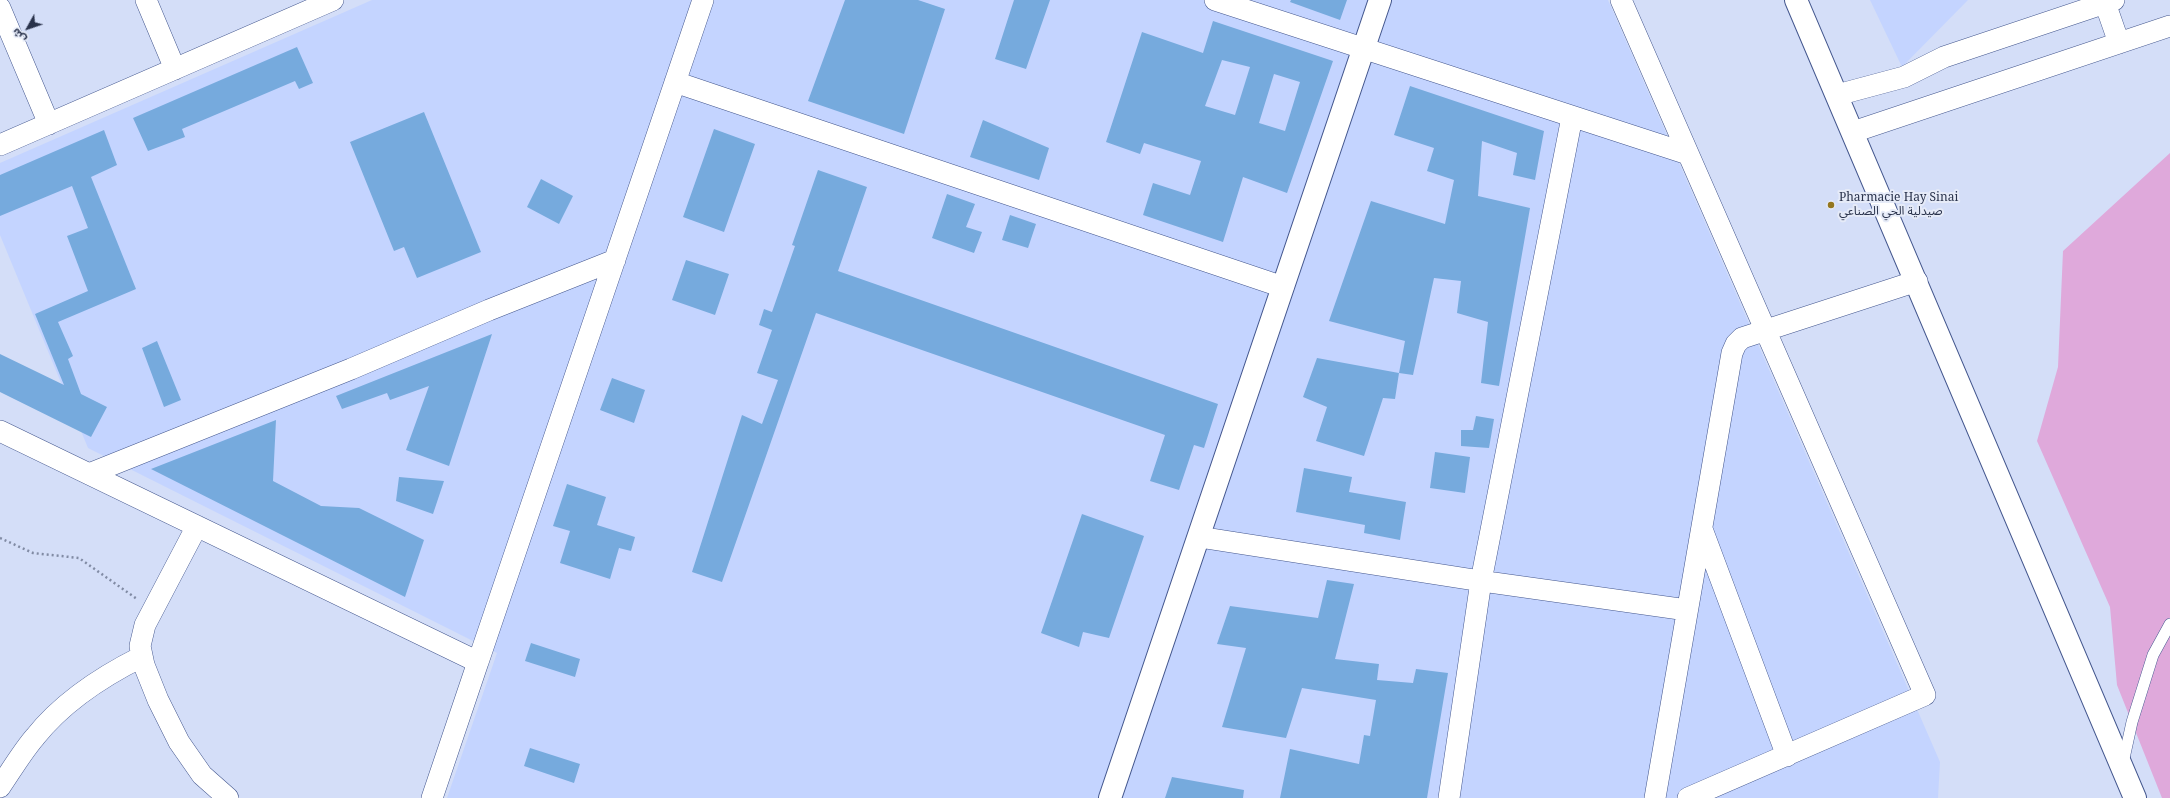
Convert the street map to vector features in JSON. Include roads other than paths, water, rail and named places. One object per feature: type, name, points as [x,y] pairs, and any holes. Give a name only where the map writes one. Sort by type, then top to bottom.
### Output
[{"type":"street","points":[[146,0],[175,69]]},
{"type":"street","points":[[0,145],[175,69],[301,6],[334,0]]},
{"type":"street","points":[[432,798],[703,0]]},
{"type":"street","points":[[1215,0],[1688,154]]},
{"type":"street","points":[[1110,798],[1380,0]]},
{"type":"street","points":[[1621,0],[1925,694],[1787,756],[1688,798]]},
{"type":"street","points":[[1796,0],[1917,281],[2135,798]]},
{"type":"street","points":[[1837,95],[1904,77],[1944,57],[2108,1],[2119,43]]},
{"type":"street","points":[[0,8],[49,124]]},
{"type":"street","points":[[1853,132],[2170,26]]},
{"type":"street","points":[[675,82],[1284,286]]},
{"type":"street","points":[[1449,798],[1481,581],[1572,117]]},
{"type":"street","points":[[89,474],[337,375],[488,310],[615,260]]},
{"type":"street","points":[[1655,798],[1732,353],[1736,344],[1742,338],[1917,281]]},
{"type":"street","points":[[0,431],[478,662]]},
{"type":"street","points":[[197,526],[152,610],[142,635],[140,646],[141,657],[158,700],[179,742],[202,775],[228,798]]},
{"type":"street","points":[[1701,529],[1787,756]]},
{"type":"street","points":[[1199,537],[1481,581],[1687,610]]},
{"type":"street","points":[[0,787],[35,736],[62,710],[100,681],[141,657]]},
{"type":"lane","points":[[2122,767],[2132,722],[2153,655],[2170,624]]},
{"type":"place","name":"Pharmacie Hay Sinai صيدلية الحي الصناعي","points":[[1831,205]]}]
